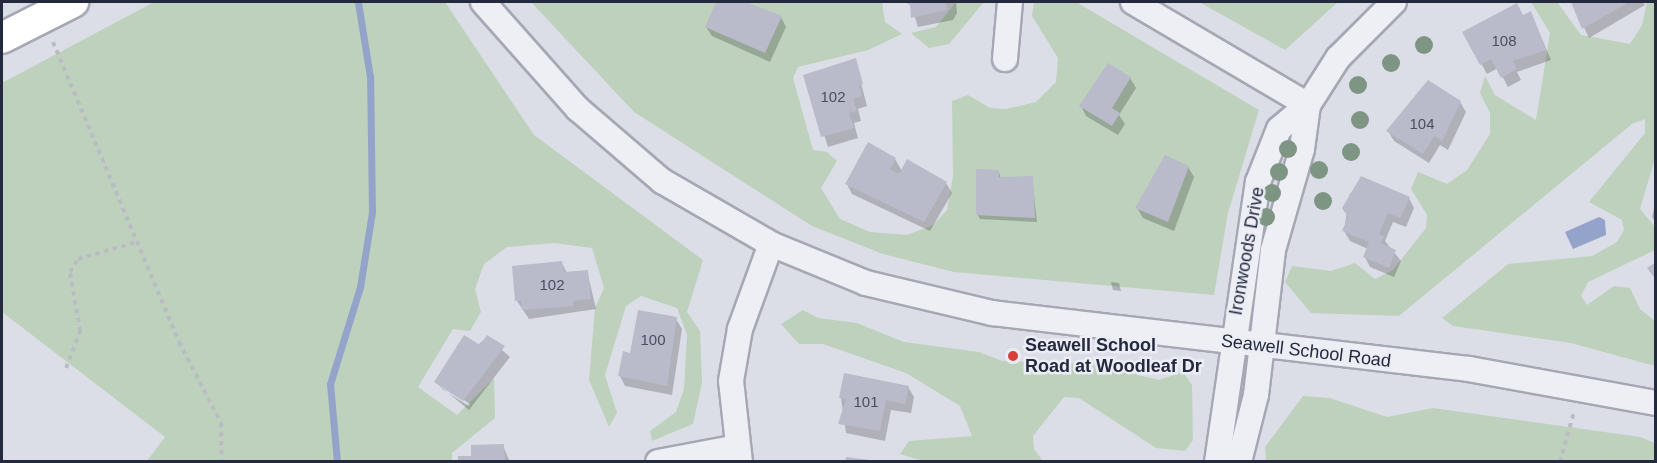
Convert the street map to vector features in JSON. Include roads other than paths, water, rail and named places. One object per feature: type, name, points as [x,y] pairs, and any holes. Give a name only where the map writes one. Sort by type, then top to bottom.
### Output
[{"type":"main road","points":[[2,38],[73,2]]},
{"type":"street","name":"Seawell School Road","points":[[483,2],[554,85],[635,161],[690,201],[771,244],[866,283],[950,305],[1261,346],[1530,378],[1656,403]]},
{"type":"street","points":[[1005,59],[1010,2]]},
{"type":"street","points":[[1133,2],[1308,105]]},
{"type":"street","name":"Ironwoods Drive","points":[[1217,462],[1232,342],[1258,182],[1279,129],[1308,105],[1338,58],[1394,2]]},
{"type":"street","name":"Ironwoods Drive","points":[[1239,462],[1256,395],[1272,250],[1302,148],[1308,105]]},
{"type":"street","points":[[658,462],[739,454],[731,381],[740,329],[771,244]]},
{"type":"water","points":[[1599,217],[1605,220],[1606,235],[1573,249],[1565,232]]},
{"type":"waterway","points":[[337,462],[330,384],[360,287],[372,212],[370,77],[358,2]]},
{"type":"place","name":"Seawell School Road at Woodleaf Dr","points":[[1013,356]]}]
